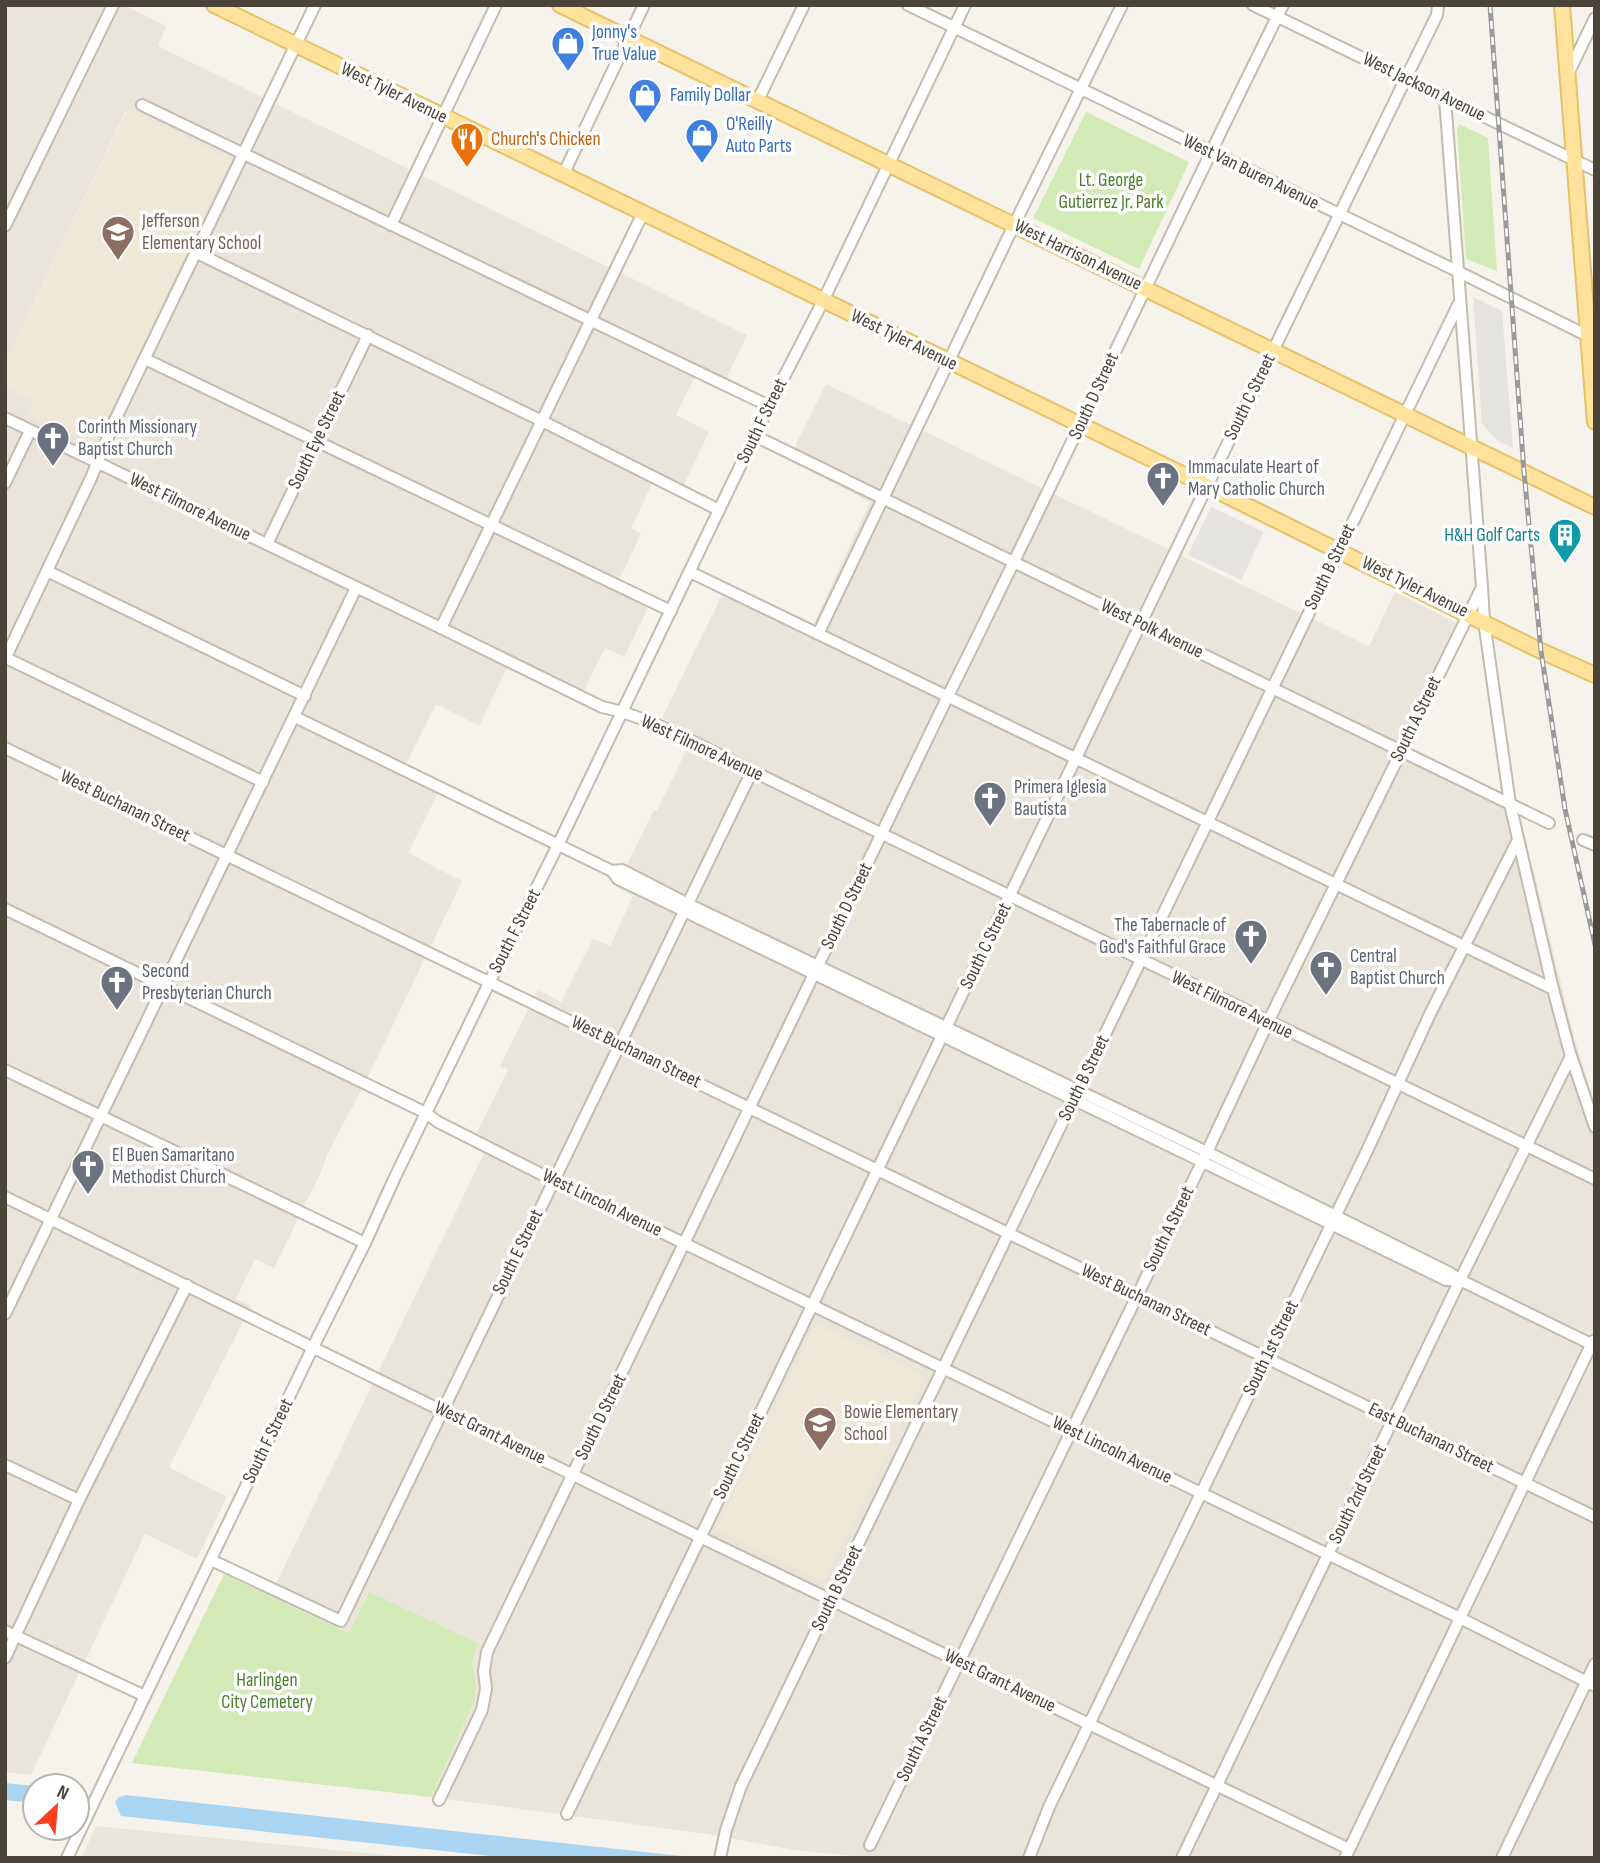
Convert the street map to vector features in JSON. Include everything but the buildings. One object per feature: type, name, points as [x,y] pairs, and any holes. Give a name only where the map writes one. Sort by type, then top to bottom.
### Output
[{"type":"main road","name":"West Tyler Avenue","points":[[214,5],[1595,675]]},
{"type":"main road","name":"West Harrison Avenue","points":[[560,5],[1595,506]]},
{"type":"main road","points":[[1562,5],[1574,160],[1593,336],[1595,422]]},
{"type":"street","points":[[5,226],[113,5]]},
{"type":"street","points":[[263,782],[6,658],[195,252],[316,5]]},
{"type":"street","points":[[391,225],[496,5]]},
{"type":"street","points":[[563,175],[644,5]]},
{"type":"street","points":[[758,100],[804,5]]},
{"type":"street","name":"West Van Buren Avenue","points":[[908,5],[1593,336]]},
{"type":"street","name":"South F Street","points":[[67,1858],[965,5]]},
{"type":"street","points":[[818,634],[1122,5]]},
{"type":"street","name":"West Jackson Avenue","points":[[1253,5],[1595,170]]},
{"type":"street","name":"South D Street","points":[[439,1800],[482,1710],[486,1689],[484,1671],[487,1652],[1283,5]]},
{"type":"street","name":"South C Street","points":[[567,1814],[1437,15],[1438,5]]},
{"type":"street","points":[[1567,76],[1595,18]]},
{"type":"street","points":[[1445,98],[1484,621],[1510,804],[1553,989],[1571,1056],[1595,1127]]},
{"type":"street","points":[[142,105],[769,406]]},
{"type":"street","points":[[441,628],[643,213]]},
{"type":"street","points":[[195,252],[719,510]]},
{"type":"street","name":"South B Street","points":[[720,1856],[741,1786],[1459,302]]},
{"type":"street","name":"South Eye Street","points":[[267,544],[368,335]]},
{"type":"street","points":[[145,359],[671,611]]},
{"type":"street","name":"West Filmore Avenue","points":[[5,418],[602,707],[642,719],[752,771],[1595,1179]]},
{"type":"street","points":[[5,484],[30,430]]},
{"type":"street","name":"West Polk Avenue","points":[[755,436],[1549,823]]},
{"type":"street","points":[[47,571],[305,696]]},
{"type":"street","points":[[691,572],[1553,989]]},
{"type":"street","name":"South A Street","points":[[870,1845],[1482,587]]},
{"type":"street","points":[[5,1314],[356,588]]},
{"type":"street","points":[[295,717],[612,871],[618,879],[817,970],[1333,1220],[1446,1280],[1460,1280],[1594,1343],[1347,1854]]},
{"type":"street","name":"West Buchanan Street","points":[[5,748],[1266,1358]]},
{"type":"street","name":"South E Street","points":[[211,1560],[341,1621],[752,771]]},
{"type":"street","points":[[1583,839],[1595,845]]},
{"type":"street","name":"South 1st Street","points":[[1029,1858],[1049,1807],[1397,1084],[1518,840]]},
{"type":"street","name":"West Lincoln Avenue","points":[[5,909],[426,1113],[438,1122],[553,1180],[1460,1618],[1590,1684]]},
{"type":"street","name":"South 2nd Street","points":[[1182,1858],[1460,1280],[1571,1056]]},
{"type":"street","points":[[5,1070],[366,1243]]},
{"type":"street","name":"West Grant Avenue","points":[[5,1197],[1217,1786],[1347,1854]]},
{"type":"street","points":[[5,1658],[11,1633],[187,1285]]},
{"type":"street","name":"East Buchanan Street","points":[[1266,1358],[1595,1517]]},
{"type":"street","points":[[5,1465],[79,1500]]},
{"type":"street","points":[[11,1633],[145,1696]]},
{"type":"street","points":[[1502,1858],[1590,1684],[1595,1664]]},
{"type":"shaded area","points":[[5,5],[124,5],[166,26],[158,46],[747,335],[720,391],[694,378],[676,415],[709,432],[680,493],[654,480],[631,528],[641,534],[619,580],[653,598],[624,657],[605,648],[578,703],[507,668],[479,726],[436,704],[406,764],[443,783],[408,853],[462,881],[274,1268],[255,1259],[236,1299],[251,1306],[169,1467],[227,1497],[197,1559],[145,1534],[32,1772],[21,1774],[5,1772],[5,386],[35,400],[29,414],[91,445],[95,444],[127,109],[5,362]]},
{"type":"shaded area","name":"Jefferson Elementary School","points":[[128,109],[226,157],[230,163],[95,444],[92,445],[28,414],[35,400],[5,386],[5,362]]},
{"type":"shaded area","points":[[1473,297],[1502,311],[1513,448],[1496,440],[1482,423]]},
{"type":"shaded area","points":[[826,384],[1369,646],[1395,592],[1466,628],[1408,746],[1516,799],[1575,1041],[1595,1103],[1595,1858],[871,1858],[794,1850],[707,1834],[431,1797],[474,1702],[476,1686],[472,1663],[478,1643],[368,1593],[348,1633],[270,1596],[490,1141],[476,1134],[508,1070],[500,1066],[538,990],[561,1002],[593,939],[610,946],[633,896],[616,887],[694,734],[662,718],[722,595],[808,636],[870,502],[788,460]]},
{"type":"shaded area","points":[[1211,507],[1264,532],[1241,580],[1188,555]]},
{"type":"shaded area","name":"Bowie Elementary School","points":[[816,1324],[924,1377],[823,1582],[716,1529]]},
{"type":"shaded area","points":[[96,1826],[408,1858],[81,1858],[88,1842],[91,1842]]},
{"type":"green space","name":"Lt. George Gutierrez Jr. Park","points":[[1086,112],[1189,162],[1139,269],[1033,218]]},
{"type":"green space","points":[[1459,124],[1488,138],[1497,271],[1466,259],[1457,129]]},
{"type":"green space","name":"Harlingen City Cemetery","points":[[224,1574],[348,1633],[369,1592],[478,1643],[472,1663],[476,1686],[474,1702],[431,1797],[132,1763]]},
{"type":"water","points":[[5,1783],[21,1785],[21,1802],[5,1800]]},
{"type":"water","points":[[126,1795],[699,1858],[509,1858],[121,1816],[115,1802]]},
{"type":"railway","points":[[1490,5],[1524,472],[1541,651],[1565,809],[1595,945]]},
{"type":"place","name":"Jonny's True Value","points":[[568,73]]},
{"type":"place","name":"Family Dollar","points":[[645,125]]},
{"type":"place","name":"O'Reilly Auto Parts","points":[[702,165]]},
{"type":"place","name":"Church's Chicken","points":[[467,169]]},
{"type":"place","name":"Jefferson Elementary School","points":[[118,262]]},
{"type":"place","name":"Corinth Missionary Baptist Church","points":[[53,468]]},
{"type":"place","name":"Immaculate Heart of Mary Catholic Church","points":[[1163,508]]},
{"type":"place","name":"H&H Golf Carts","points":[[1565,565]]},
{"type":"place","name":"Primera Iglesia Bautista","points":[[990,828]]},
{"type":"place","name":"The Tabernacle of God's Faithful Grace","points":[[1251,966]]},
{"type":"place","name":"Central Baptist Church","points":[[1326,997]]},
{"type":"place","name":"Second Presbyterian Church","points":[[117,1012]]},
{"type":"place","name":"El Buen Samaritano Methodist Church","points":[[88,1196]]},
{"type":"place","name":"Bowie Elementary School","points":[[820,1453]]}]
